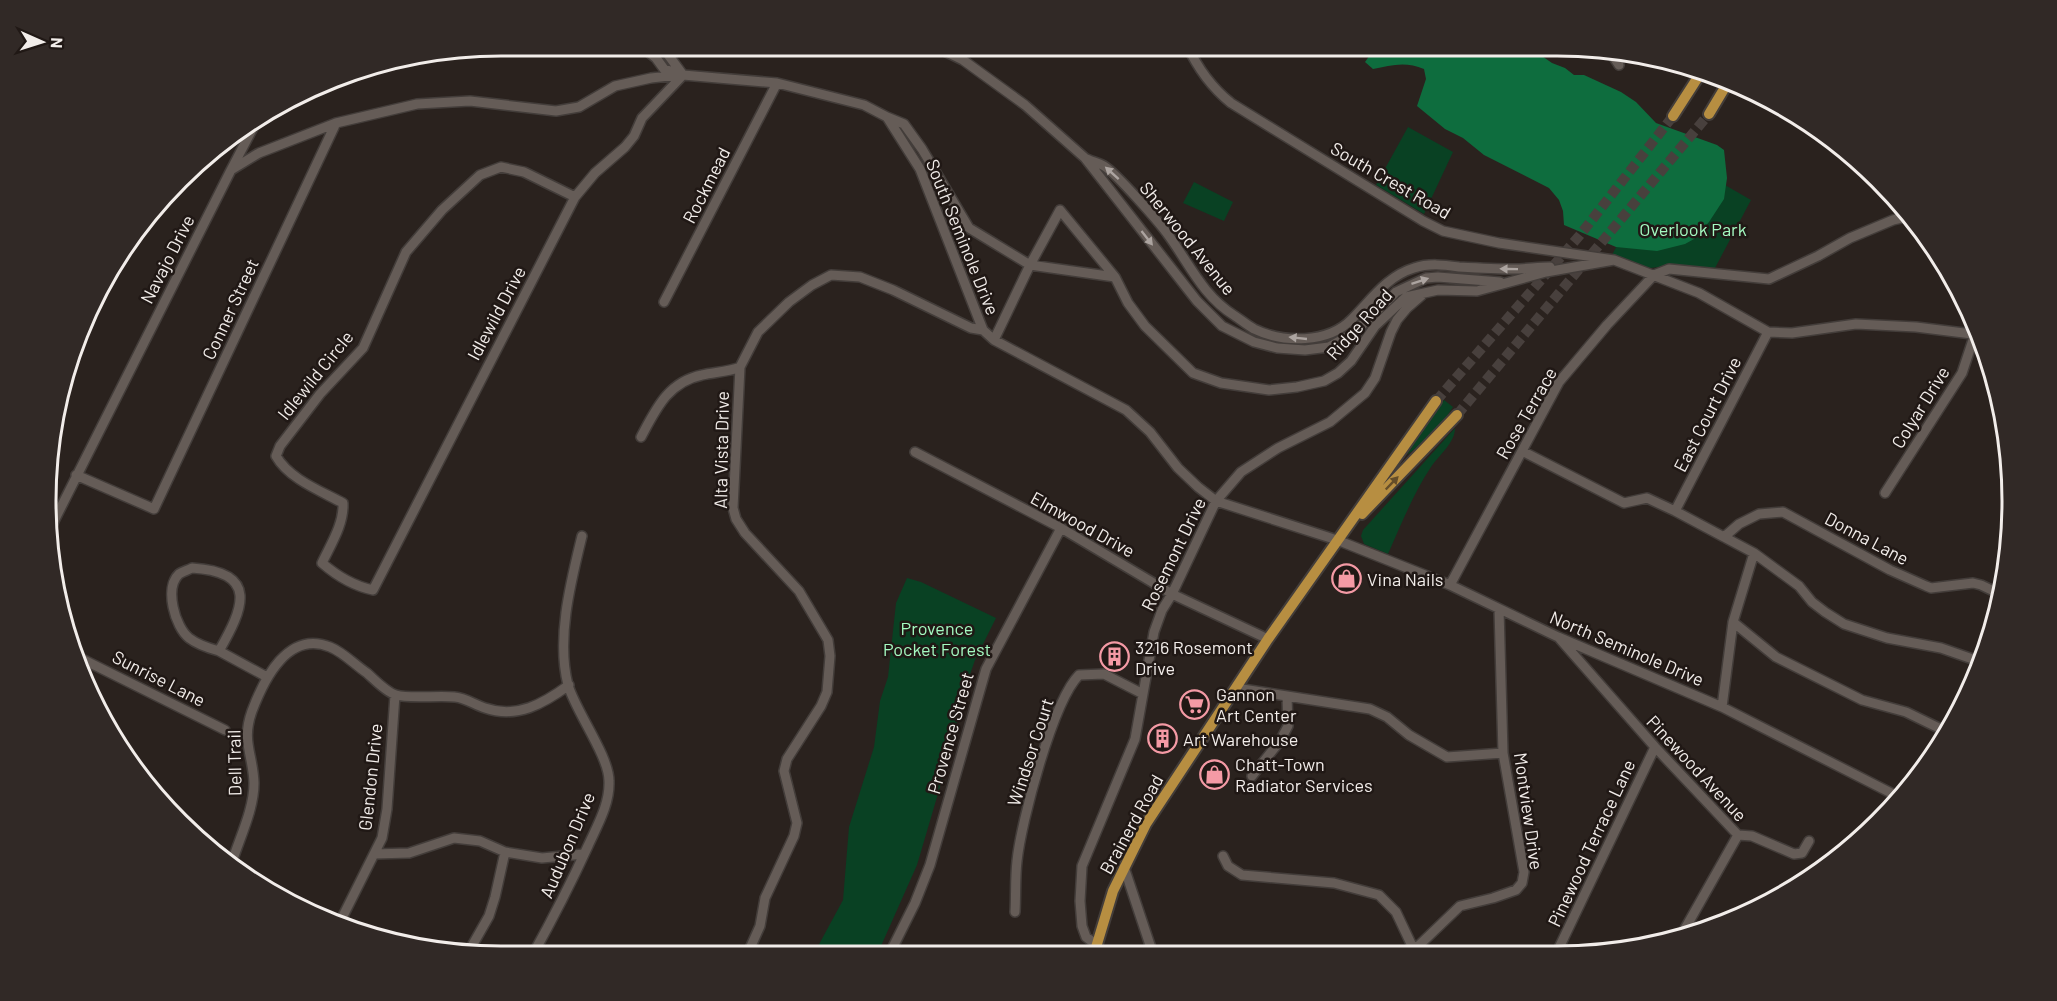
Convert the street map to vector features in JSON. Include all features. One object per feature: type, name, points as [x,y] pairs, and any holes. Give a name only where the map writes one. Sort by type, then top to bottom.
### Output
[{"type":"main road","points":[[1673,116],[1697,78]]},
{"type":"main road","points":[[1709,114],[1725,88]]},
{"type":"main road","name":"Brainerd Road","points":[[1096,946],[1113,891],[1146,824],[1268,639],[1436,401]]},
{"type":"main road","name":"Brainerd Road","points":[[1337,540],[1457,415]]},
{"type":"street","points":[[654,56],[664,69],[683,75]]},
{"type":"street","points":[[669,56],[683,75]]},
{"type":"street","name":"Sherwood Avenue","points":[[955,56],[1025,105],[1085,158],[1178,278],[1214,319],[1222,326],[1265,345],[1305,351],[1329,347],[1354,333],[1396,292],[1425,278],[1506,283]]},
{"type":"street","name":"South Crest Road","points":[[1193,56],[1216,91],[1231,103],[1443,231],[1499,243],[1614,260],[1699,293],[1768,332]]},
{"type":"street","points":[[1615,59],[1619,64]]},
{"type":"street","points":[[231,170],[259,153],[336,123],[417,104],[470,100],[556,111],[579,107],[615,86],[651,78],[683,75],[777,83],[864,105],[904,124],[922,149],[969,228],[1030,265],[1115,277]]},
{"type":"street","name":"Idlewild Drive","points":[[373,590],[575,197],[595,173],[625,147],[634,136],[642,118],[683,75]]},
{"type":"street","name":"Rockmead","points":[[664,302],[777,83]]},
{"type":"street","name":"South Seminole Drive","points":[[887,117],[920,170],[983,330],[994,340],[1126,410],[1150,432],[1178,468],[1216,501],[1337,540]]},
{"type":"street","name":"Conner Street","points":[[76,475],[154,509],[336,123]]},
{"type":"street","name":"Navajo Drive","points":[[56,516],[251,131]]},
{"type":"street","name":"Sherwood Avenue","points":[[1085,158],[1112,173],[1169,235],[1205,291],[1224,310],[1255,330],[1276,335],[1306,339],[1336,332],[1350,321],[1378,290],[1399,274],[1414,268],[1442,264],[1507,269],[1567,268]]},
{"type":"street","name":"Idlewild Circle","points":[[373,590],[358,587],[322,563],[344,512],[343,503],[282,466],[276,456],[280,446],[320,394],[363,348],[406,252],[442,210],[480,175],[501,167],[524,172],[575,197]]},
{"type":"street","name":"Ridge Road","points":[[1030,265],[1060,210],[1115,277],[1128,303],[1145,326],[1193,373],[1221,383],[1269,390],[1324,381],[1338,373],[1351,361],[1375,326],[1406,297],[1453,289],[1477,291],[1567,268],[1614,260]]},
{"type":"street","points":[[1654,275],[1669,268],[1769,279],[1850,238],[1900,218]]},
{"type":"street","points":[[994,340],[1030,265]]},
{"type":"street","name":"Alta Vista Drive","points":[[751,946],[760,926],[765,898],[794,837],[797,823],[784,771],[787,759],[821,706],[827,692],[830,656],[828,640],[821,625],[799,591],[745,533],[736,519],[733,508],[740,367],[758,332],[771,317],[812,285],[831,275],[860,277],[893,290],[971,328],[983,330]]},
{"type":"street","name":"Rose Terrace","points":[[1450,585],[1559,382],[1607,325],[1654,275]]},
{"type":"street","name":"Rosemont Drive","points":[[1093,946],[1082,926],[1080,901],[1082,866],[1134,738],[1152,637],[1162,610],[1172,594],[1216,501],[1241,472],[1278,448],[1330,422],[1365,393],[1375,378],[1397,320],[1416,299],[1427,292]]},
{"type":"street","points":[[1768,332],[1792,333],[1856,324],[1916,327],[1969,334]]},
{"type":"street","name":"East Court Drive","points":[[1675,511],[1768,332]]},
{"type":"street","name":"Colyar Drive","points":[[1885,493],[1962,373],[1974,345]]},
{"type":"street","points":[[641,437],[663,398],[673,388],[688,379],[740,367]]},
{"type":"street","points":[[1522,451],[1624,503],[1647,498],[1754,553],[1799,586],[1812,602],[1844,624],[1887,638],[1941,648],[1972,659]]},
{"type":"street","name":"Elmwood Drive","points":[[915,452],[1061,528],[1172,594],[1268,639]]},
{"type":"street","name":"Donna Lane","points":[[1724,537],[1739,524],[1759,514],[1783,512],[1890,570],[1931,588],[1973,583],[1992,590]]},
{"type":"street","name":"Provence Street","points":[[894,946],[915,903],[930,865],[986,669],[1061,528]]},
{"type":"street","name":"Audubon Drive","points":[[537,946],[567,892],[602,814],[610,780],[605,764],[568,685],[565,663],[565,613],[582,536]]},
{"type":"street","name":"North Seminole Drive","points":[[1337,540],[1450,585],[1558,637],[1722,707],[1892,793]]},
{"type":"street","points":[[1722,707],[1733,621],[1754,553]]},
{"type":"street","points":[[219,651],[239,613],[241,597],[235,583],[224,574],[192,568],[179,574],[171,588],[177,619],[187,637],[267,677]]},
{"type":"street","name":"Montview Drive","points":[[1418,946],[1460,906],[1494,898],[1516,890],[1522,884],[1524,872],[1503,753],[1499,609]]},
{"type":"street","points":[[1733,621],[1776,657],[1862,700],[1906,712],[1939,728]]},
{"type":"street","name":"Pinewood Avenue","points":[[1558,637],[1655,747],[1738,835],[1687,926]]},
{"type":"street","name":"Dell Trail","points":[[234,857],[241,832],[251,811],[254,782],[246,738],[252,712],[267,677],[280,660],[297,645],[315,643],[331,647],[395,695]]},
{"type":"street","name":"Sunrise Lane","points":[[85,661],[225,730]]},
{"type":"street","name":"Windsor Court","points":[[1015,912],[1017,862],[1022,832],[1037,775],[1061,704],[1071,683],[1079,675],[1104,674],[1143,694]]},
{"type":"street","points":[[395,695],[459,697],[498,713],[513,713],[551,697],[568,685]]},
{"type":"street","points":[[1236,688],[1287,698],[1370,709],[1387,717],[1409,735],[1447,757],[1503,753]]},
{"type":"street","name":"Glendon Drive","points":[[342,917],[382,838],[387,809],[395,695]]},
{"type":"street","points":[[1252,776],[1280,741],[1288,726],[1287,698]]},
{"type":"street","name":"Pinewood Terrace Lane","points":[[1560,946],[1655,747]]},
{"type":"street","points":[[1738,835],[1752,836],[1794,854],[1802,853],[1809,841]]},
{"type":"street","points":[[374,854],[409,853],[454,838],[480,841],[505,852],[542,858],[584,854]]},
{"type":"street","points":[[473,945],[489,916],[505,852]]},
{"type":"street","points":[[1223,856],[1228,866],[1242,875],[1334,883],[1379,895],[1396,912],[1411,946]]},
{"type":"street","points":[[1124,867],[1150,946]]},
{"type":"green space","points":[[1369,56],[1542,56],[1574,75],[1584,75],[1621,92],[1636,102],[1656,123],[1717,145],[1724,150],[1727,178],[1724,199],[1709,222],[1694,239],[1685,244],[1657,251],[1616,247],[1564,225],[1559,200],[1549,188],[1484,155],[1463,138],[1445,129],[1417,106],[1426,79],[1424,69],[1405,64],[1373,69],[1365,62]]},
{"type":"green space","points":[[1408,127],[1453,152],[1424,214],[1376,185]]},
{"type":"green space","points":[[1194,182],[1233,202],[1224,221],[1183,203]]},
{"type":"green space","name":"Overlook Park","points":[[1725,185],[1751,200],[1715,268],[1677,265],[1650,268],[1612,255],[1643,195]]},
{"type":"green space","points":[[1444,400],[1453,407],[1432,433],[1407,455],[1431,416]]},
{"type":"green space","points":[[1455,428],[1450,444],[1431,467],[1419,488],[1388,554],[1364,544],[1361,536],[1363,530]]},
{"type":"green space","name":"Provence Pocket Forest","points":[[907,578],[921,582],[996,618],[975,660],[965,689],[947,763],[917,865],[881,946],[818,946],[843,900],[849,827],[874,747],[880,701],[888,677],[896,603]]},
{"type":"tunnel","points":[[1457,415],[1709,114]]},
{"type":"tunnel","points":[[1436,401],[1580,235],[1673,116]]},
{"type":"place","name":"Vina Nails","points":[[1346,579]]},
{"type":"place","name":"3216 Rosemont Drive","points":[[1114,657]]},
{"type":"place","name":"Gannon Art Center","points":[[1195,704]]},
{"type":"place","name":"Art Warehouse","points":[[1162,739]]},
{"type":"place","name":"Chatt-Town Radiator Services","points":[[1214,774]]}]
